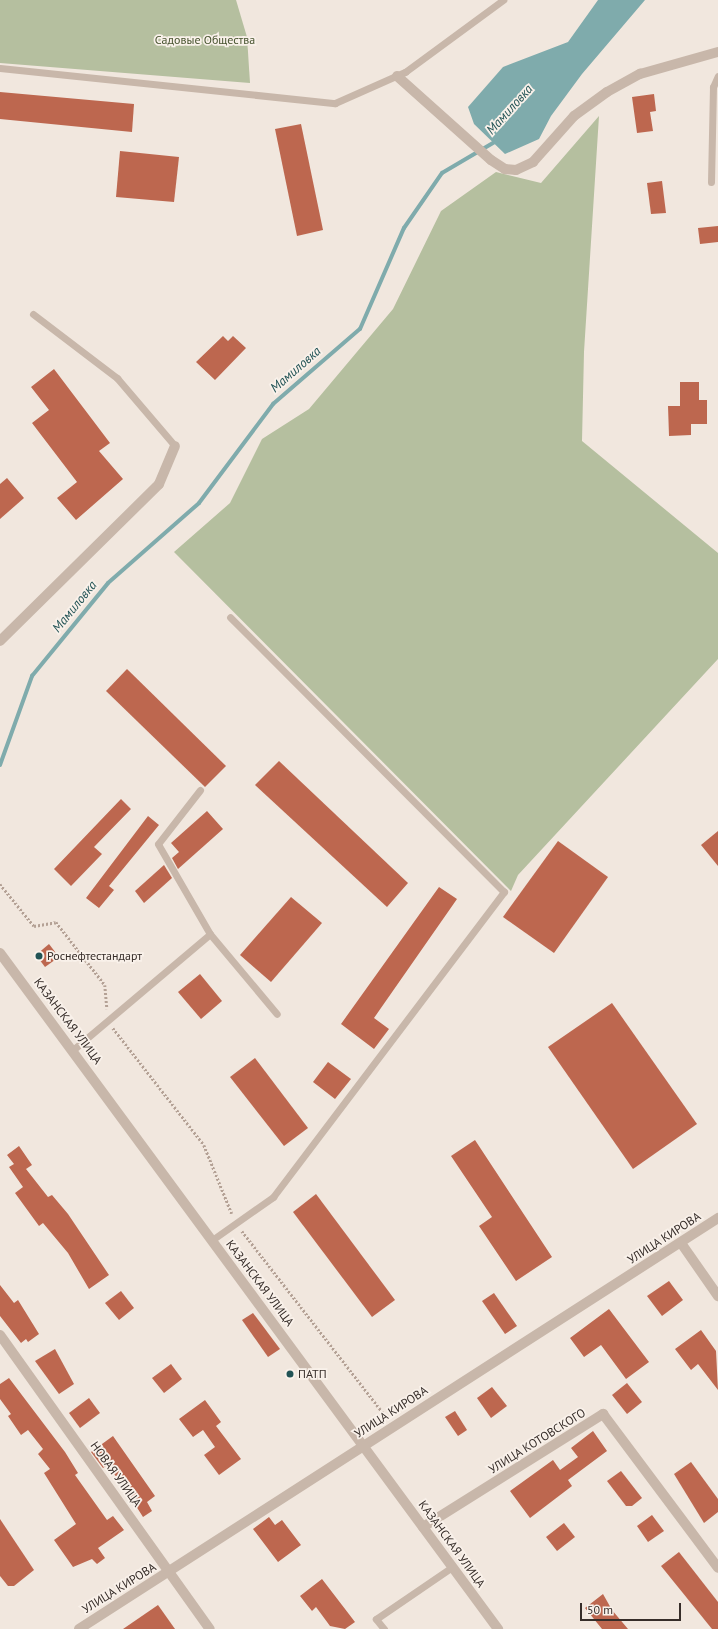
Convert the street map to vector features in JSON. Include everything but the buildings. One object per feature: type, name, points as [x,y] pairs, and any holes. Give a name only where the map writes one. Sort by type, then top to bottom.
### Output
[{"type":"street","points":[[397,76],[491,160],[505,169],[516,170],[533,162],[574,116],[607,92],[640,74],[718,52]]},
{"type":"street","points":[[0,641],[159,484],[175,446]]},
{"type":"street","name":"КАЗАНСКАЯ УЛИЦА","points":[[0,953],[74,1049],[212,1240],[364,1444],[498,1629]]},
{"type":"street","name":"УЛИЦА КИРОВА","points":[[78,1629],[170,1572],[364,1444],[718,1218]]},
{"type":"street","points":[[681,1243],[718,1296]]},
{"type":"street","name":"НОВАЯ УЛИЦА","points":[[0,1335],[210,1629]]},
{"type":"street","name":"УЛИЦА КОТОВСКОГО","points":[[423,1527],[603,1414],[718,1568]]},
{"type":"lane","points":[[0,68],[334,103],[397,76],[503,0]]},
{"type":"lane","points":[[710,182],[713,87],[718,76]]},
{"type":"lane","points":[[33,314],[117,378],[175,446]]},
{"type":"lane","points":[[212,1240],[273,1197],[504,892],[230,617]]},
{"type":"lane","points":[[200,790],[158,844],[210,934],[277,1014]]},
{"type":"lane","points":[[74,1049],[210,934]]},
{"type":"lane","points":[[384,1629],[376,1619],[452,1567]]},
{"type":"path","points":[[0,884],[34,926],[56,922],[105,985],[108,1020],[204,1145],[236,1223],[393,1426]]},
{"type":"green space","name":"Садовые Общества","points":[[0,0],[236,0],[247,37],[250,83],[0,63]]},
{"type":"green space","points":[[599,116],[584,352],[582,441],[718,553],[718,659],[518,875],[511,891],[174,552],[230,503],[262,439],[309,409],[393,309],[441,211],[496,172],[541,183]]},
{"type":"water","points":[[598,0],[645,0],[582,74],[551,116],[539,139],[505,154],[474,124],[468,107],[503,67],[568,42]]},
{"type":"waterway","name":"Мамиловка","points":[[0,765],[32,676],[108,583],[199,503],[273,404],[360,329],[404,228],[442,173],[498,140]]},
{"type":"place","name":"Роснефтестандарт","points":[[39,956]]},
{"type":"place","name":"ПАТП","points":[[290,1374]]}]
